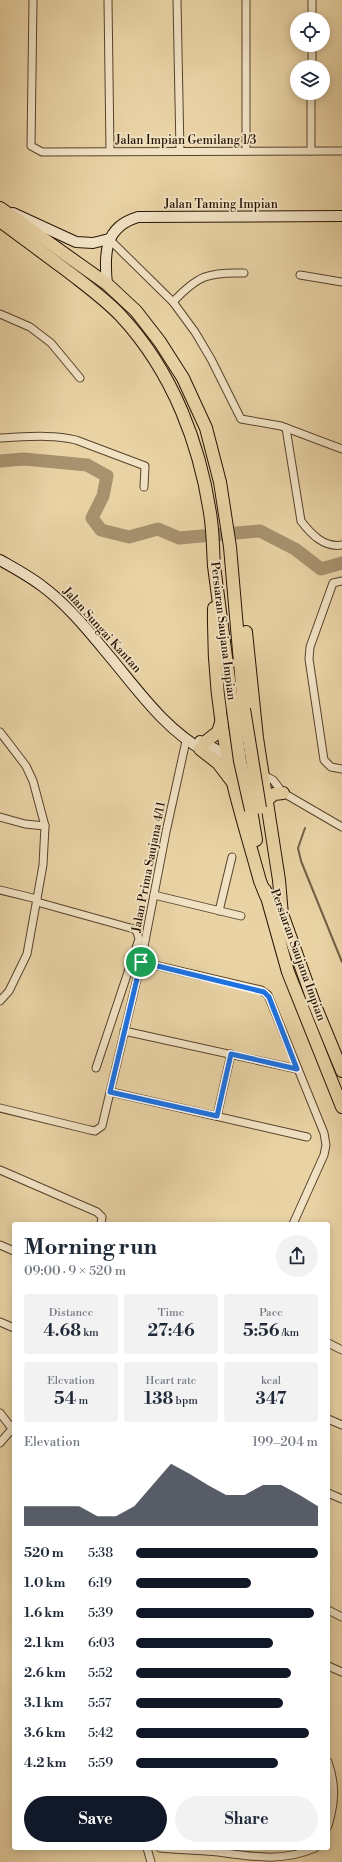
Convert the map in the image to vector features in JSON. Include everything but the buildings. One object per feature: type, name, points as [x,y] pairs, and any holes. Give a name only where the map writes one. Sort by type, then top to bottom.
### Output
[{"type":"highway","points":[[0,207],[107,284],[136,311],[160,342],[183,378],[206,428],[220,482],[233,547],[257,738],[264,780],[259,806]]},
{"type":"highway","name":"Persiaran Saujana Impian","points":[[0,221],[97,294],[121,315],[143,342],[162,371],[178,401],[194,444],[205,486],[211,521],[214,564],[239,709],[259,806],[272,884],[314,1003],[342,1071]]},
{"type":"highway","name":"Persiaran Saujana Impian","points":[[233,547],[239,709]]},
{"type":"highway","points":[[214,564],[213,643],[222,720],[233,783],[260,880],[266,896]]},
{"type":"highway","points":[[222,720],[218,732],[202,746],[218,763],[233,783]]},
{"type":"highway","points":[[259,806],[274,794],[283,793]]},
{"type":"highway","name":"Persiaran Saujana Impian","points":[[259,806],[266,896],[288,972],[342,1107]]},
{"type":"street","name":"Jalan Impian Gemilang 1/3","points":[[33,0],[31,146],[42,152],[342,151]]},
{"type":"street","points":[[108,0],[110,151]]},
{"type":"street","points":[[177,0],[180,151]]},
{"type":"street","points":[[246,0],[246,151]]},
{"type":"street","points":[[312,0],[312,12]]},
{"type":"street","points":[[310,151],[311,100]]},
{"type":"street","points":[[0,207],[76,242],[94,243],[109,239]]},
{"type":"street","name":"Jalan Taming Impian","points":[[109,239],[119,227],[128,220],[138,217],[342,216]]},
{"type":"street","points":[[107,284],[107,251],[109,239]]},
{"type":"street","points":[[109,239],[173,302],[195,332],[211,359],[239,417],[244,420],[286,428],[342,449]]},
{"type":"street","points":[[173,302],[185,289],[206,275],[218,273],[244,273]]},
{"type":"street","points":[[300,275],[342,282]]},
{"type":"street","points":[[0,314],[30,327],[51,343],[80,378]]},
{"type":"street","points":[[286,428],[301,521],[310,533],[320,540],[332,545],[342,545]]},
{"type":"street","points":[[0,438],[68,438],[76,440],[145,466],[144,487]]},
{"type":"street","name":"Jalan Sungai Kantan","points":[[0,560],[37,582],[58,600],[104,649],[153,709],[186,741],[202,746]]},
{"type":"street","points":[[342,581],[333,583],[310,647],[309,658],[324,760],[331,767],[342,769]]},
{"type":"street","name":"Jalan Sungai Kantan","points":[[174,730],[264,780]]},
{"type":"street","points":[[0,732],[26,766],[33,781],[45,826],[43,865],[27,954],[9,991],[0,1001]]},
{"type":"street","name":"Jalan Prima Saujana 4/11","points":[[0,1108],[75,1128],[95,1131],[102,1126],[141,962],[186,741]]},
{"type":"street","points":[[264,780],[283,793],[342,827]]},
{"type":"street","points":[[0,817],[25,824],[45,826]]},
{"type":"street","points":[[219,910],[232,857]]},
{"type":"street","points":[[0,890],[134,929],[137,932],[139,939],[96,1068]]},
{"type":"street","points":[[154,895],[241,916]]},
{"type":"street","points":[[141,962],[261,990],[268,995],[324,1133],[326,1144],[324,1155],[294,1222]]},
{"type":"street","points":[[124,1031],[297,1069]]},
{"type":"street","points":[[217,1116],[231,1054]]},
{"type":"street","points":[[110,1092],[307,1137]]},
{"type":"street","points":[[0,1170],[97,1212],[102,1217],[101,1222]]},
{"type":"street","points":[[0,1245],[12,1250]]},
{"type":"street","points":[[0,1322],[12,1327]]},
{"type":"street","points":[[330,1344],[342,1350]]},
{"type":"street","points":[[0,1414],[12,1429]]},
{"type":"street","points":[[330,1419],[342,1425]]},
{"type":"street","points":[[0,1443],[12,1431]]},
{"type":"street","points":[[330,1494],[342,1499]]},
{"type":"street","points":[[330,1611],[342,1617]]},
{"type":"street","points":[[330,1667],[342,1672]]},
{"type":"street","points":[[330,1767],[334,1778],[334,1795],[330,1816]]},
{"type":"street","points":[[147,1850],[151,1862]]},
{"type":"street","points":[[218,1850],[254,1859],[287,1861],[304,1856],[312,1850]]},
{"type":"waterway","points":[[0,461],[24,459],[87,465],[107,476],[103,496],[92,518],[101,530],[129,537],[158,529],[179,538],[260,531],[295,549],[321,569],[342,563]]},
{"type":"waterway","points":[[305,828],[298,848],[301,861],[342,962]]},
{"type":"route","points":[[141,962],[261,990],[264,992],[269,997],[297,1069],[231,1054],[217,1116],[110,1092],[141,962]]}]
